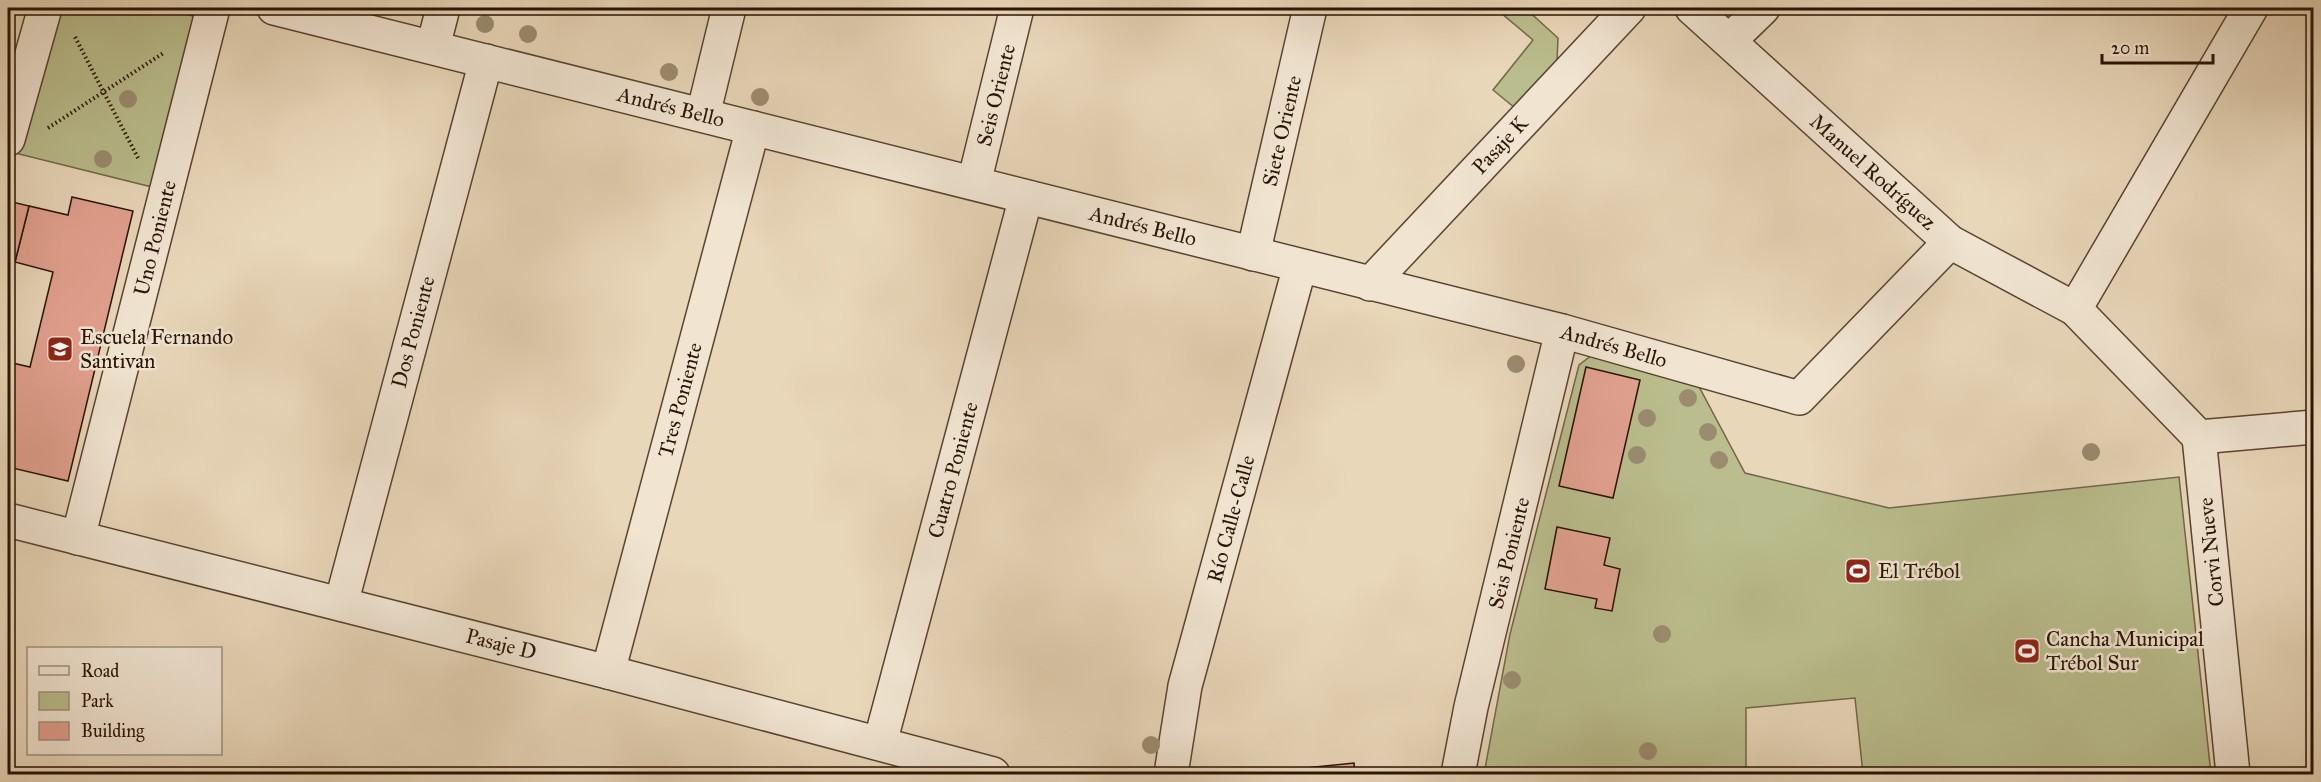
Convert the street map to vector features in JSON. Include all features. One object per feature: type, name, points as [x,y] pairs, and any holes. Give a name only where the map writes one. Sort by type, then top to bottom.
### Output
[{"type":"street","points":[[8,139],[45,8]]},
{"type":"street","name":"Andrés Bello","points":[[274,8],[1562,332],[1799,398],[1950,242]]},
{"type":"street","points":[[433,47],[443,8]]},
{"type":"street","points":[[703,115],[729,8]]},
{"type":"street","name":"Seis Oriente","points":[[974,183],[1017,8]]},
{"type":"street","name":"Siete Oriente","points":[[1253,254],[1310,8]]},
{"type":"street","name":"Pasaje K","points":[[1370,284],[1629,8]]},
{"type":"street","name":"Manuel Rodríguez","points":[[1692,8],[1950,242],[2074,309],[2199,437]]},
{"type":"street","points":[[1729,41],[1763,8]]},
{"type":"street","points":[[2074,309],[2251,8]]},
{"type":"street","name":"Uno Poniente","points":[[78,538],[211,15]]},
{"type":"street","name":"Dos Poniente","points":[[341,603],[486,61]]},
{"type":"street","name":"Tres Poniente","points":[[608,672],[753,128]]},
{"type":"street","name":"Cuatro Poniente","points":[[880,743],[1026,196]]},
{"type":"street","name":"Río Calle-Calle","points":[[1171,774],[1185,686],[1300,266]]},
{"type":"street","name":"Seis Poniente","points":[[1458,774],[1471,707],[1562,332]]},
{"type":"street","points":[[2199,437],[2313,427]]},
{"type":"street","name":"Corvi Nueve","points":[[2199,437],[2233,774]]},
{"type":"street","name":"Pasaje D","points":[[8,520],[608,672],[986,773]]},
{"type":"path","points":[[47,129],[104,92],[211,15]]},
{"type":"path","points":[[71,29],[163,207]]},
{"type":"green space","points":[[55,8],[159,8],[197,17],[156,188],[15,153]]},
{"type":"green space","points":[[1495,8],[1525,8],[1558,38],[1557,62],[1515,108],[1493,90],[1533,40]]},
{"type":"green space","name":"El Trébol","points":[[1592,355],[1697,383],[1745,473],[1889,508],[2179,477],[2211,774],[1863,774],[1855,698],[1746,708],[1746,774],[1484,774],[1510,634],[1579,365]]},
{"type":"building","points":[[72,197],[133,211],[68,481],[8,467],[8,362],[30,367],[53,272],[15,262],[29,206],[68,215]]},
{"type":"building","points":[[8,201],[29,206],[15,262],[12,263],[8,261]]},
{"type":"building","points":[[1586,367],[1640,380],[1613,498],[1559,486]]},
{"type":"building","points":[[1557,527],[1610,538],[1604,565],[1620,569],[1612,611],[1595,608],[1597,599],[1545,589]]},
{"type":"building","points":[[1354,763],[1355,774],[1245,774]]},
{"type":"place","name":"Escuela Fernando Santivan","points":[[60,349]]},
{"type":"place","name":"El Trébol","points":[[1858,571]]},
{"type":"place","name":"Cancha Municipal Trébol Sur","points":[[2027,651]]}]
